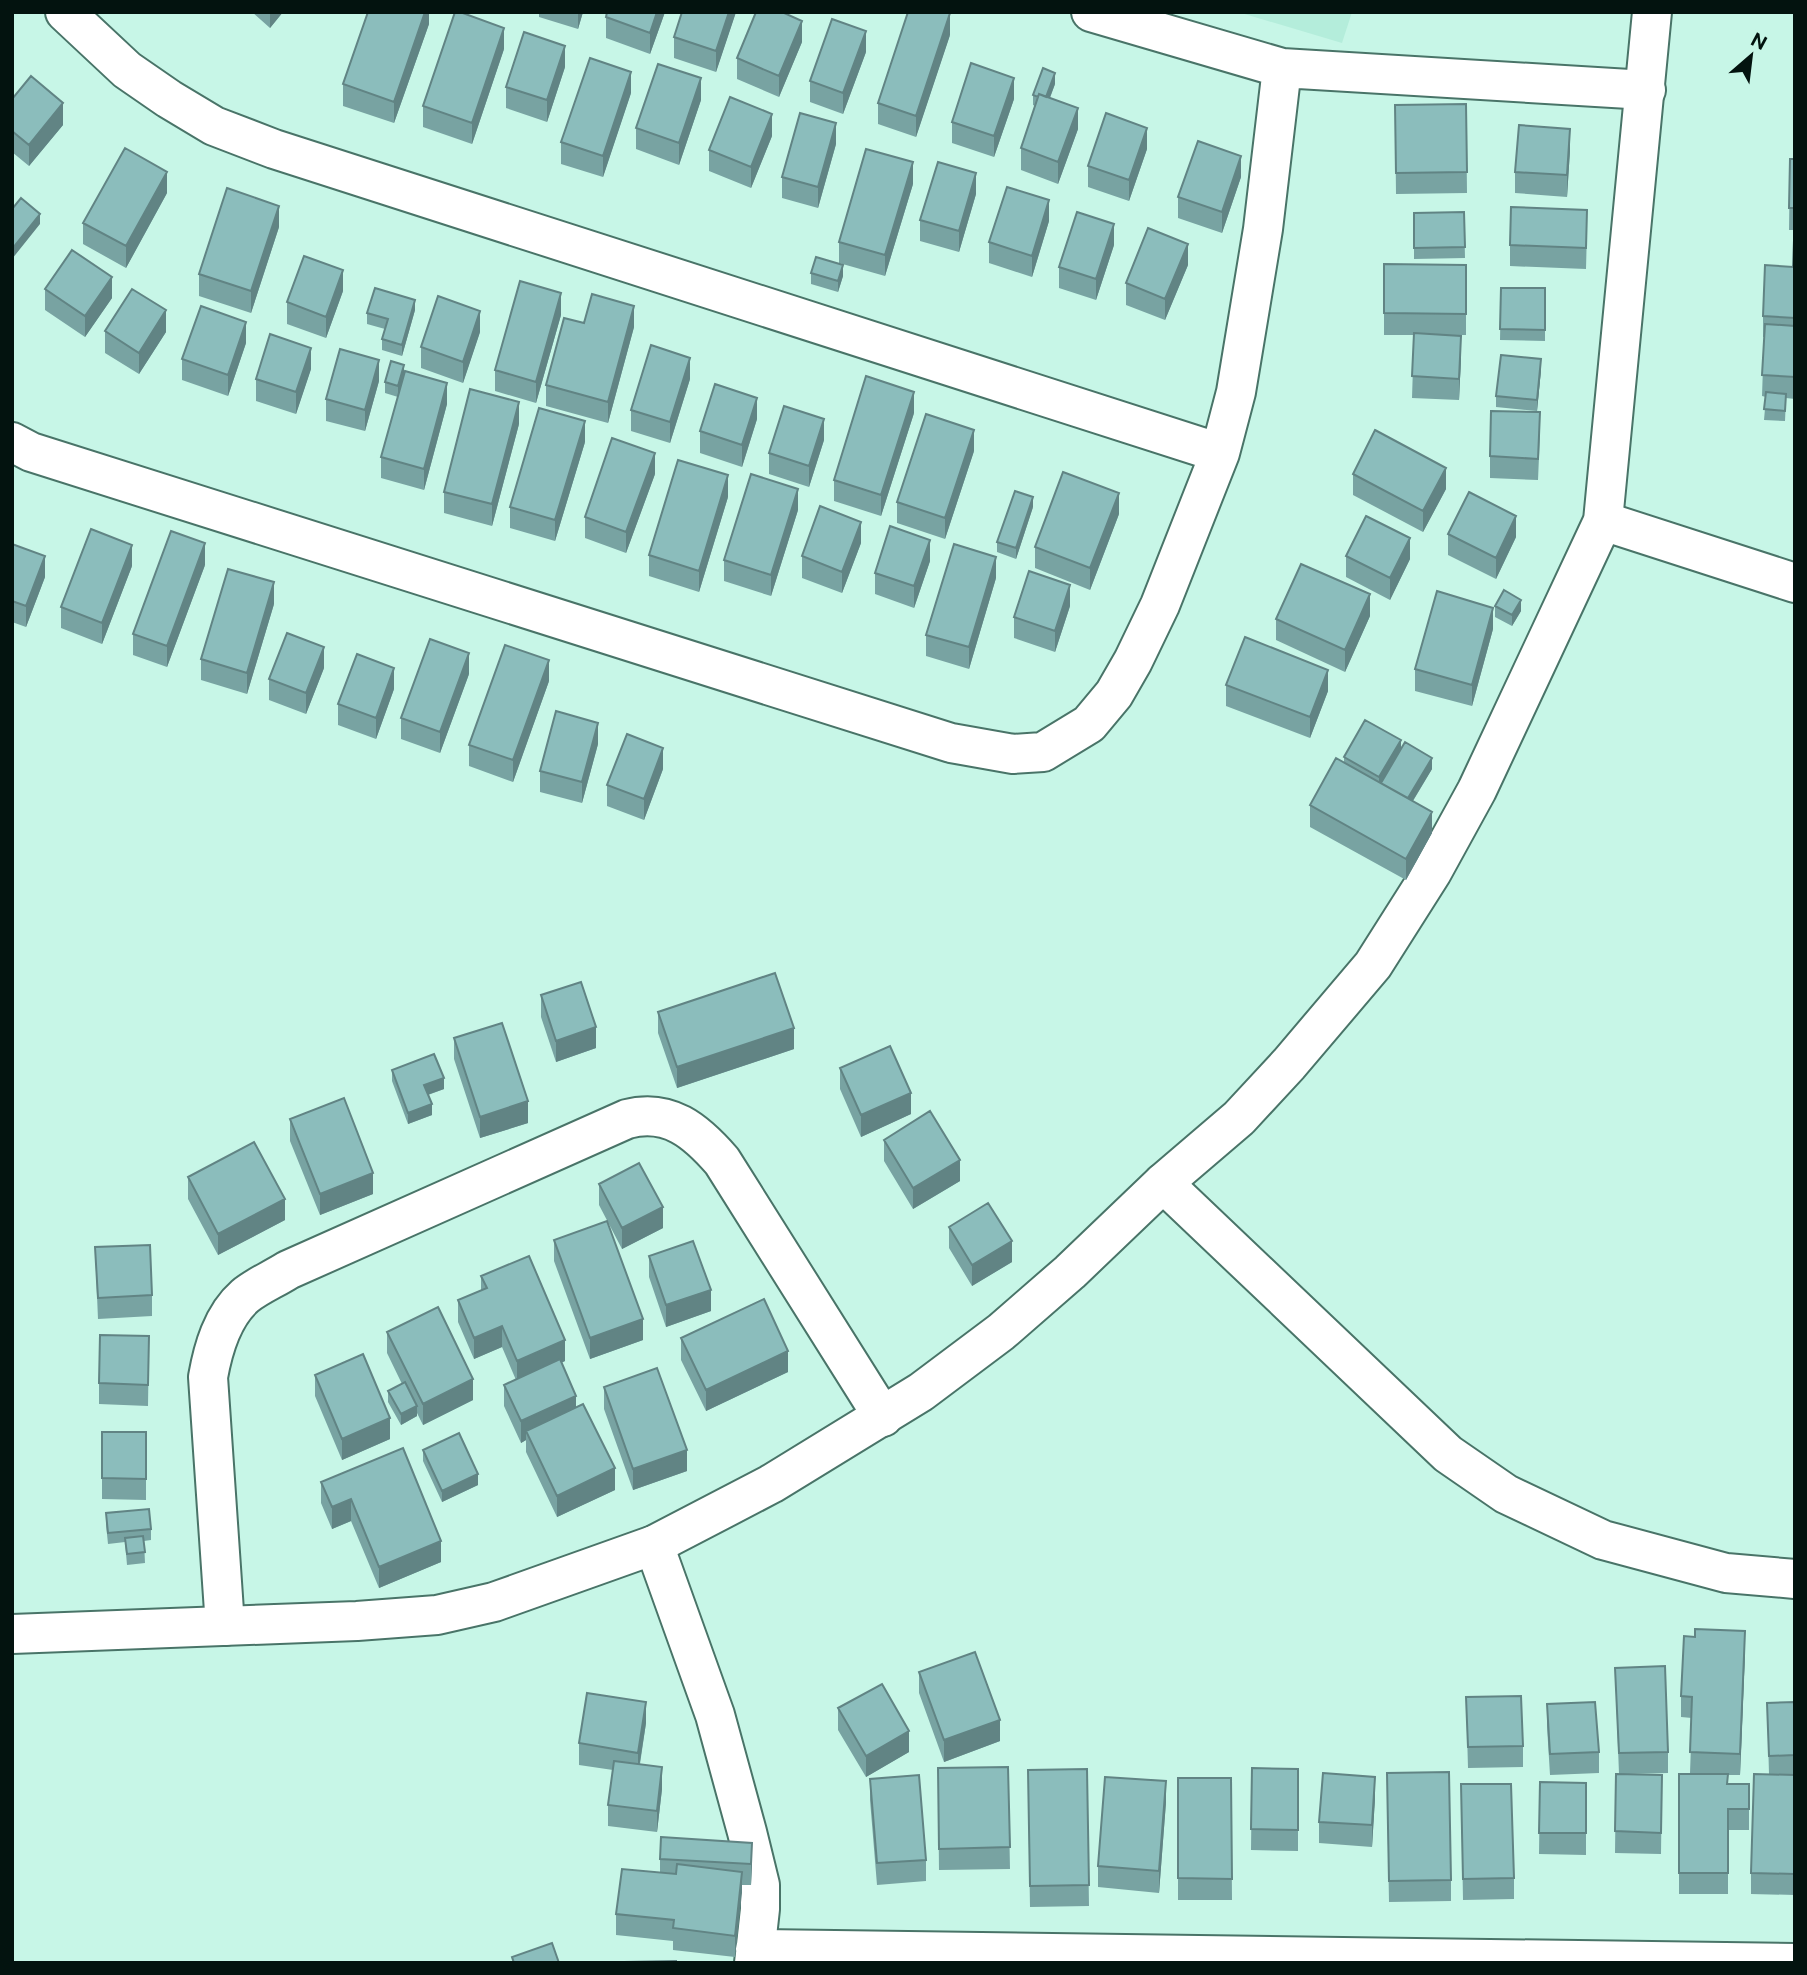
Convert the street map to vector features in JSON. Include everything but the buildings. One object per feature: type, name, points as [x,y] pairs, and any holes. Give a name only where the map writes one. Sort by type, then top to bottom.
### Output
[{"type":"street","points":[[65,12],[127,70],[169,99],[214,125],[274,149],[1220,453]]},
{"type":"street","points":[[1091,12],[1282,68],[1646,90]]},
{"type":"street","points":[[12,1634],[357,1621],[437,1615],[494,1602],[654,1545],[771,1484],[922,1392],[1001,1332],[1070,1272],[1163,1183],[1239,1118],[1373,965],[1432,872],[1477,790],[1604,521],[1652,12]]},
{"type":"street","points":[[12,442],[31,452],[951,743],[1013,754],[1043,752],[1089,724],[1114,694],[1160,605],[1220,453],[1236,392],[1263,229],[1282,68]]},
{"type":"street","points":[[1604,521],[1795,583]]},
{"type":"street","points":[[225,1626],[208,1377],[215,1344],[223,1326],[244,1297],[288,1270],[627,1119],[646,1114],[673,1121],[701,1138],[722,1161],[883,1417]]},
{"type":"street","points":[[1163,1183],[1439,1446],[1506,1494],[1603,1540],[1726,1573],[1795,1579]]},
{"type":"street","points":[[654,1545],[715,1715],[747,1832],[760,1885],[755,1956],[1795,1963]]},
{"type":"shaded area","points":[[1238,12],[1352,12],[1342,43]]}]
